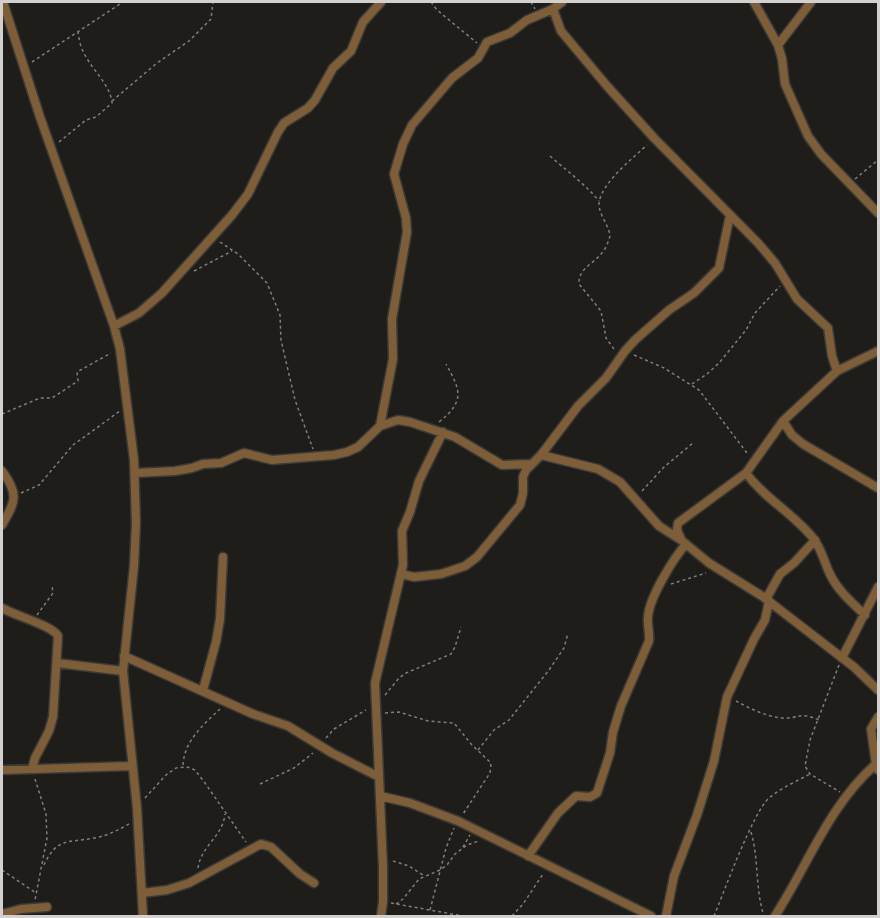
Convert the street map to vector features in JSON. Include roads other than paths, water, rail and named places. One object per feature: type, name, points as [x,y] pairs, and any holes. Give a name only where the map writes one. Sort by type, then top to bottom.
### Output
[{"type":"street","points":[[3,2],[120,349],[135,473],[136,523],[123,671],[138,819],[143,916]]},
{"type":"street","points":[[114,326],[139,313],[162,293],[241,205],[284,123],[308,108],[315,100],[333,68],[354,46],[358,29],[381,2]]},
{"type":"street","points":[[380,426],[393,359],[392,319],[407,232],[406,218],[394,174],[403,144],[412,125],[452,78],[474,63],[487,42],[510,33],[527,20],[553,9],[562,2]]},
{"type":"street","points":[[754,2],[778,45],[785,84],[808,136],[821,154],[879,213]]},
{"type":"street","points":[[778,45],[811,2]]},
{"type":"street","points":[[553,9],[561,31],[654,138],[758,243],[785,280],[790,291],[828,328],[832,356],[837,371]]},
{"type":"street","points":[[401,574],[414,577],[441,574],[465,566],[477,557],[520,505],[523,477],[573,413],[606,378],[623,354],[669,310],[694,293],[719,268],[730,215]]},
{"type":"street","points":[[683,542],[677,530],[678,523],[746,473],[783,421],[837,371],[879,351]]},
{"type":"street","points":[[135,473],[175,471],[203,464],[221,463],[244,453],[272,460],[347,452],[358,447],[380,426],[398,420],[443,432],[465,442],[502,465],[531,464]]},
{"type":"street","points":[[783,421],[792,435],[802,444],[879,488]]},
{"type":"street","points":[[381,916],[383,860],[375,683],[401,574],[404,557],[402,531],[419,481],[443,432]]},
{"type":"street","points":[[542,455],[606,473],[620,482],[652,520],[767,600],[879,690]]},
{"type":"street","points":[[2,471],[12,484],[14,495],[13,506],[2,525]]},
{"type":"street","points":[[746,473],[762,493],[791,514],[815,540],[838,588],[865,615]]},
{"type":"street","points":[[666,916],[674,876],[697,816],[714,761],[727,697],[765,620],[767,600],[780,574],[798,560],[815,540]]},
{"type":"street","points":[[528,856],[567,803],[576,796],[590,797],[597,792],[610,753],[618,714],[649,641],[648,616],[660,586],[683,542]]},
{"type":"street","points":[[203,690],[220,619],[223,557]]},
{"type":"street","points":[[842,658],[879,587]]},
{"type":"street","points":[[2,609],[57,633],[59,646],[53,717],[32,769]]},
{"type":"street","points":[[124,656],[253,714],[288,726],[379,777]]},
{"type":"street","points":[[57,663],[123,671]]},
{"type":"street","points":[[775,916],[846,796],[858,780],[877,767],[871,729],[879,717]]},
{"type":"street","points":[[2,770],[132,766]]},
{"type":"street","points":[[380,796],[410,803],[458,820],[651,916]]},
{"type":"street","points":[[142,893],[167,890],[195,879],[261,844],[271,847],[300,874],[314,883]]},
{"type":"street","points":[[5,915],[34,907],[47,907]]}]
